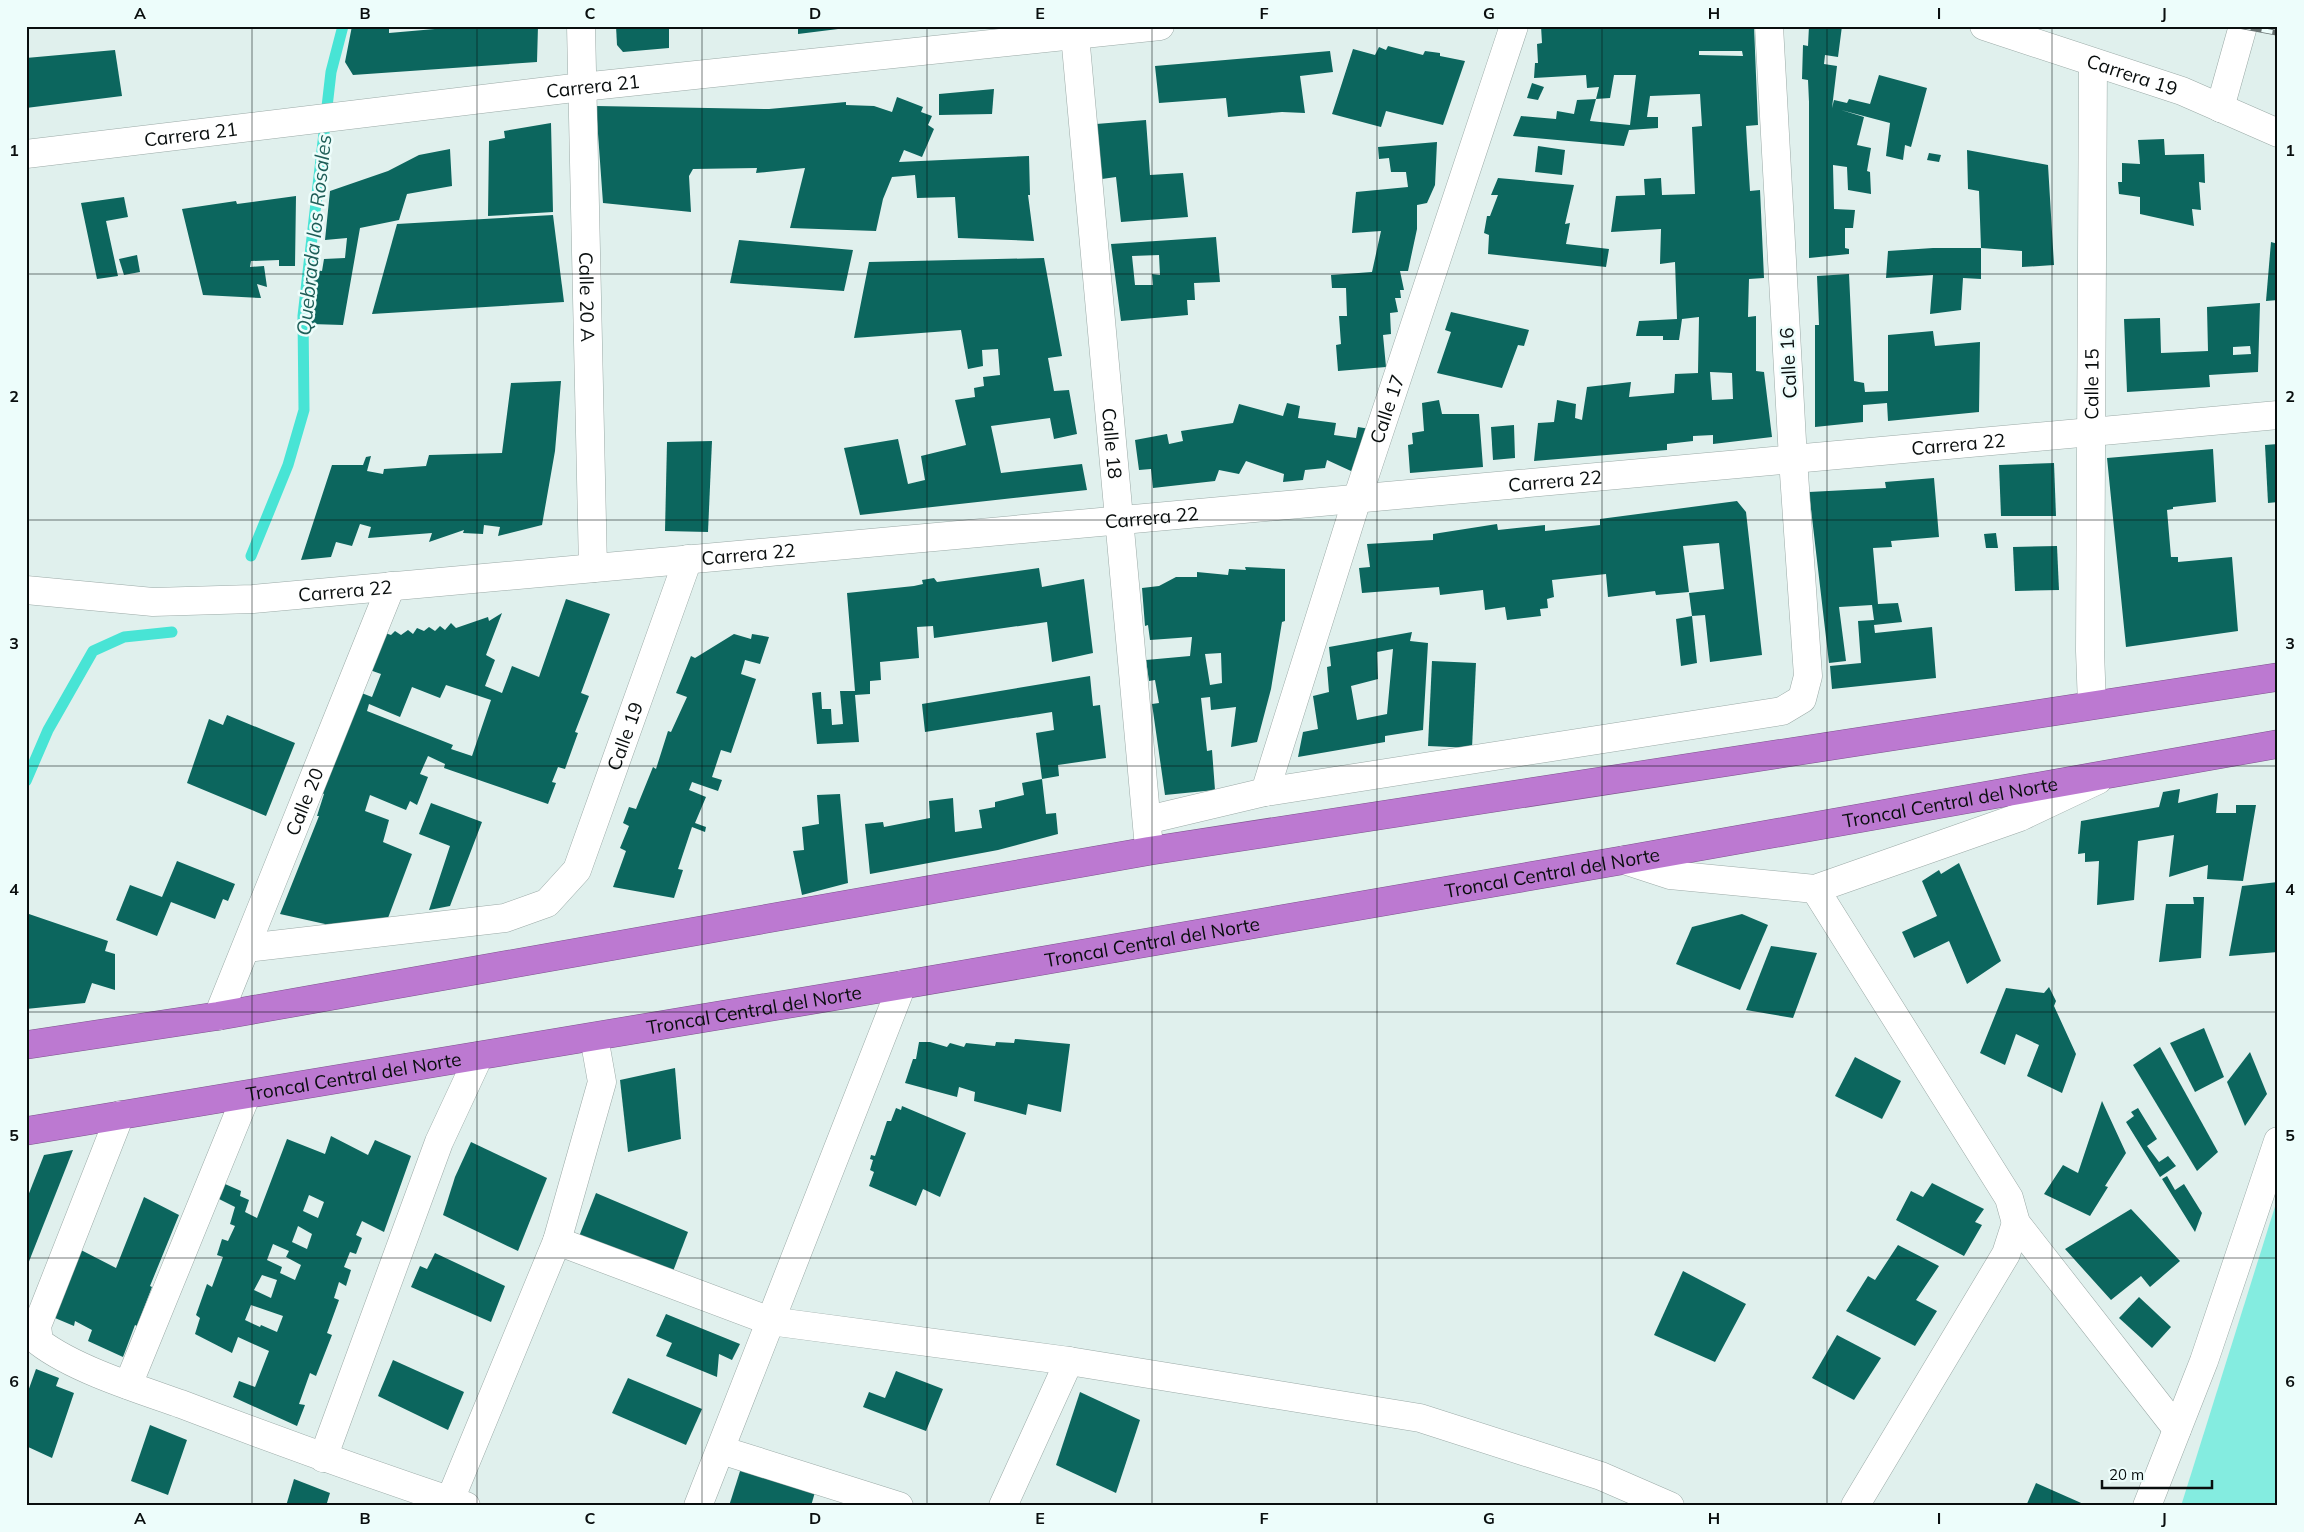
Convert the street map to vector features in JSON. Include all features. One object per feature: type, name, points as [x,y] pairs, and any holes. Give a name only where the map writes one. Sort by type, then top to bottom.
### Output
[{"type":"highway","points":[[26,1045],[218,1016],[1150,851],[2278,677]]},
{"type":"highway","name":"Troncal Central del Norte","points":[[26,1131],[246,1096],[902,985],[2278,744]]},
{"type":"street","name":"Calle 20 A","points":[[581,26],[593,568]]},
{"type":"street","name":"Carrera 21","points":[[26,154],[582,87],[1160,26]]},
{"type":"street","name":"Calle 17","points":[[1265,792],[1357,499],[1514,26]]},
{"type":"street","name":"Calle 16","points":[[1265,792],[1782,711],[1802,699],[1808,676],[1793,459],[1769,26]]},
{"type":"street","name":"Carrera 19","points":[[1984,26],[2182,92],[2278,133]]},
{"type":"street","points":[[2220,108],[2244,26]]},
{"type":"street","name":"Calle 18","points":[[1075,35],[1150,851]]},
{"type":"street","name":"Calle 15","points":[[2092,705],[2093,62]]},
{"type":"street","name":"Carrera 22","points":[[26,590],[153,602],[253,599],[2278,415]]},
{"type":"street","name":"Calle 19","points":[[246,948],[505,918],[547,903],[577,870],[688,559]]},
{"type":"street","name":"Calle 20","points":[[218,1016],[391,586]]},
{"type":"street","points":[[1624,860],[1670,875],[1816,889],[2020,817],[2112,773]]},
{"type":"street","points":[[1147,820],[1265,792]]},
{"type":"street","points":[[1816,889],[2009,1198],[2016,1223],[2177,1429]]},
{"type":"street","points":[[698,1506],[902,985]]},
{"type":"street","points":[[120,1115],[36,1326],[39,1342],[53,1352],[128,1385],[323,1458],[458,1503],[557,1241],[602,1082],[594,1037]]},
{"type":"street","points":[[323,1458],[439,1142],[479,1056]]},
{"type":"street","points":[[128,1385],[246,1096]]},
{"type":"street","points":[[2147,1506],[2204,1361],[2278,1141]]},
{"type":"street","points":[[1855,1506],[2006,1254],[2016,1223]]},
{"type":"street","points":[[557,1241],[770,1321],[1069,1361],[1420,1418],[1601,1476],[1670,1506]]},
{"type":"street","points":[[1002,1506],[1069,1361]]},
{"type":"street","points":[[721,1450],[899,1506]]},
{"type":"shaded area","points":[[2278,1197],[2278,1506],[2181,1506]]},
{"type":"building","points":[[352,26],[389,26],[389,33],[469,26],[538,26],[537,62],[353,75],[345,62]]},
{"type":"building","points":[[616,26],[669,26],[669,48],[623,52],[617,45]]},
{"type":"building","points":[[798,26],[846,26],[846,28],[798,34]]},
{"type":"building","points":[[1541,26],[1754,26],[1758,125],[1746,126],[1750,191],[1760,190],[1764,278],[1749,279],[1748,317],[1756,316],[1756,371],[1764,372],[1772,437],[1713,444],[1713,435],[1693,436],[1693,441],[1667,444],[1667,450],[1534,461],[1538,423],[1554,422],[1557,400],[1576,404],[1575,418],[1582,420],[1587,387],[1631,382],[1629,397],[1674,393],[1675,374],[1698,373],[1699,317],[1682,319],[1679,340],[1663,340],[1663,336],[1636,336],[1639,321],[1677,319],[1675,262],[1660,264],[1661,229],[1611,232],[1616,196],[1645,195],[1644,179],[1661,178],[1662,195],[1695,194],[1692,127],[1702,126],[1700,94],[1650,96],[1647,117],[1658,117],[1658,128],[1629,130],[1624,146],[1513,136],[1521,116],[1556,119],[1557,111],[1574,114],[1577,100],[1596,99],[1599,87],[1587,88],[1586,75],[1534,78],[1535,63],[1538,63],[1537,44],[1542,43]],"holes":[[[1699,51],[1742,51],[1743,56],[1699,55]],[[1614,75],[1636,75],[1630,125],[1590,121],[1596,99],[1610,98]],[[1710,372],[1732,373],[1733,399],[1712,400]]]},
{"type":"building","points":[[1809,26],[1842,26],[1838,57],[1825,55],[1824,64],[1837,66],[1832,108],[1834,100],[1847,103],[1849,99],[1870,104],[1879,75],[1927,88],[1911,147],[1905,145],[1903,160],[1886,156],[1890,123],[1841,110],[1864,117],[1857,145],[1871,148],[1867,171],[1870,172],[1871,194],[1848,190],[1847,167],[1833,165],[1834,209],[1855,210],[1853,228],[1845,228],[1845,248],[1849,249],[1849,254],[1809,258],[1809,102],[1808,80],[1802,79],[1803,45],[1808,46]]},
{"type":"building","points":[[1388,46],[1423,55],[1425,51],[1440,53],[1440,56],[1465,61],[1443,125],[1386,111],[1381,127],[1332,114],[1353,49],[1375,55],[1379,47],[1386,50]]},
{"type":"building","points":[[115,50],[122,96],[26,108],[26,58]]},
{"type":"building","points":[[1330,51],[1333,72],[1300,76],[1305,113],[1282,112],[1228,117],[1226,98],[1159,103],[1155,66]]},
{"type":"building","points":[[1532,83],[1544,87],[1538,100],[1527,98]]},
{"type":"building","points":[[994,89],[992,114],[939,115],[939,94]]},
{"type":"building","points":[[897,97],[923,107],[921,112],[932,116],[928,125],[934,129],[922,157],[904,150],[899,162],[1029,156],[1030,195],[1028,195],[1034,241],[958,238],[955,197],[917,198],[915,175],[892,177],[883,199],[876,231],[790,228],[805,168],[756,173],[757,168],[693,169],[689,176],[691,212],[603,203],[596,106],[769,109],[846,102],[846,105],[874,106],[892,112]]},
{"type":"building","points":[[1146,120],[1150,175],[1183,173],[1188,217],[1121,222],[1116,177],[1102,179],[1096,124]]},
{"type":"building","points":[[551,123],[553,212],[488,216],[489,141],[505,138],[504,131]]},
{"type":"building","points":[[2164,139],[2165,155],[2204,154],[2205,183],[2199,182],[2201,210],[2192,209],[2194,226],[2140,214],[2140,197],[2119,194],[2118,182],[2122,182],[2122,163],[2140,164],[2138,140]]},
{"type":"building","points":[[1437,142],[1435,185],[1427,203],[1417,205],[1417,229],[1408,271],[1400,271],[1404,290],[1400,290],[1401,298],[1395,298],[1398,312],[1390,313],[1391,334],[1383,335],[1386,367],[1338,371],[1336,345],[1341,344],[1339,316],[1347,316],[1346,288],[1332,288],[1331,275],[1372,272],[1381,231],[1352,233],[1356,192],[1408,187],[1406,172],[1391,172],[1389,158],[1379,159],[1378,147]]},
{"type":"building","points":[[1538,146],[1565,150],[1562,175],[1535,172]]},
{"type":"building","points":[[450,149],[452,186],[407,194],[399,220],[360,228],[343,325],[311,324],[314,270],[322,271],[324,259],[345,258],[347,238],[325,240],[330,191],[388,171],[419,155]]},
{"type":"building","points":[[1967,150],[2048,165],[2054,265],[2022,267],[2022,251],[1981,248],[1979,191],[1968,189]]},
{"type":"building","points":[[1929,153],[1941,155],[1939,162],[1927,160]]},
{"type":"building","points":[[1498,178],[1574,185],[1565,224],[1570,223],[1566,244],[1609,249],[1606,267],[1488,254],[1489,235],[1484,233],[1487,216],[1490,216],[1498,195],[1491,195]]},
{"type":"building","points":[[296,196],[295,266],[279,266],[279,260],[251,261],[250,267],[264,266],[267,287],[257,284],[261,298],[203,295],[182,209],[236,201],[237,204]]},
{"type":"building","points":[[124,197],[128,217],[106,221],[118,276],[97,279],[81,203]]},
{"type":"building","points":[[553,215],[564,302],[372,314],[397,224]]},
{"type":"building","points":[[1216,237],[1220,282],[1194,283],[1195,300],[1187,300],[1188,315],[1121,321],[1111,244]],"holes":[[[1159,255],[1160,275],[1152,274],[1153,285],[1135,285],[1132,256]]]},
{"type":"building","points":[[739,240],[853,250],[844,291],[730,283]]},
{"type":"building","points":[[2271,242],[2278,244],[2278,300],[2266,301]]},
{"type":"building","points":[[1933,248],[1981,248],[1981,279],[1963,278],[1961,310],[1930,314],[1933,275],[1886,278],[1888,251]]},
{"type":"building","points":[[137,255],[140,272],[124,275],[119,259]]},
{"type":"building","points":[[1044,258],[1062,356],[1048,358],[1054,391],[1069,390],[1077,434],[1054,439],[1050,418],[991,426],[1001,473],[1082,464],[1087,490],[860,515],[844,448],[898,439],[908,484],[925,480],[921,456],[966,445],[955,400],[975,397],[974,388],[984,386],[983,377],[1000,375],[998,349],[982,350],[983,366],[968,369],[961,330],[854,338],[869,262]]},
{"type":"building","points":[[1849,274],[1854,381],[1864,383],[1865,392],[1888,391],[1888,335],[1933,331],[1935,346],[1980,342],[1979,412],[1888,421],[1887,403],[1863,405],[1863,422],[1815,427],[1815,325],[1819,325],[1817,276]]},
{"type":"building","points":[[2260,303],[2258,372],[2209,375],[2210,387],[2127,392],[2124,319],[2160,318],[2161,353],[2208,351],[2207,307]],"holes":[[[2250,346],[2251,354],[2233,355],[2233,347]]]},
{"type":"building","points":[[1451,312],[1529,330],[1524,346],[1518,345],[1502,388],[1437,373],[1451,332],[1445,330]]},
{"type":"building","points":[[561,381],[555,451],[542,525],[498,536],[500,527],[484,525],[483,534],[463,533],[464,530],[429,542],[432,533],[368,538],[371,527],[360,524],[352,546],[336,542],[331,557],[301,560],[332,465],[363,465],[366,457],[371,456],[367,471],[383,474],[384,469],[426,466],[429,455],[502,453],[511,383]]},
{"type":"building","points":[[1439,400],[1442,414],[1479,414],[1483,467],[1410,473],[1408,445],[1413,444],[1412,433],[1424,431],[1422,403]]},
{"type":"building","points":[[1287,403],[1300,406],[1298,418],[1336,423],[1334,435],[1356,438],[1358,427],[1370,429],[1351,475],[1351,471],[1327,460],[1325,468],[1305,470],[1303,480],[1283,482],[1284,474],[1246,461],[1239,474],[1219,470],[1215,481],[1153,488],[1151,469],[1139,470],[1135,440],[1167,434],[1169,444],[1183,441],[1181,431],[1233,423],[1239,404],[1283,416]]},
{"type":"building","points":[[1514,425],[1515,458],[1493,460],[1491,427]]},
{"type":"building","points":[[712,441],[708,532],[665,531],[667,442]]},
{"type":"building","points":[[2278,444],[2278,502],[2268,503],[2265,445]]},
{"type":"building","points":[[2213,449],[2216,502],[2173,507],[2173,509],[2167,510],[2171,557],[2178,557],[2178,562],[2232,557],[2238,631],[2126,647],[2107,458]]},
{"type":"building","points":[[2054,463],[2056,516],[2001,516],[1999,465]]},
{"type":"building","points":[[1934,478],[1939,537],[1891,541],[1892,547],[1873,548],[1878,604],[1898,603],[1902,622],[1874,625],[1875,633],[1932,627],[1936,678],[1832,689],[1830,666],[1861,663],[1858,621],[1874,620],[1872,605],[1839,607],[1846,661],[1829,663],[1809,492],[1886,488],[1885,482]]},
{"type":"building","points":[[1737,501],[1746,512],[1762,655],[1710,662],[1705,615],[1692,616],[1689,593],[1724,589],[1719,543],[1683,546],[1689,592],[1656,595],[1655,591],[1608,597],[1606,574],[1552,580],[1554,597],[1547,599],[1548,608],[1540,609],[1541,616],[1507,620],[1505,607],[1485,610],[1483,590],[1440,595],[1439,587],[1362,593],[1359,568],[1370,567],[1367,544],[1433,540],[1433,534],[1497,524],[1498,530],[1545,525],[1545,531],[1600,525],[1600,519]]},
{"type":"building","points":[[1996,533],[1998,548],[1986,548],[1984,534]]},
{"type":"building","points":[[2057,546],[2059,590],[2015,591],[2013,547]]},
{"type":"building","points":[[1245,567],[1285,569],[1285,621],[1282,622],[1271,689],[1257,742],[1231,747],[1236,707],[1211,710],[1210,697],[1201,698],[1207,751],[1212,750],[1215,790],[1165,795],[1152,704],[1159,703],[1155,680],[1149,681],[1146,660],[1190,656],[1192,637],[1150,640],[1148,625],[1145,626],[1142,588],[1159,586],[1176,577],[1197,577],[1197,572],[1228,575],[1229,569],[1246,570]],"holes":[[[1221,653],[1222,683],[1210,685],[1205,654]]]},
{"type":"building","points":[[1039,568],[1042,587],[1084,579],[1093,653],[1052,662],[1047,622],[934,638],[933,626],[917,627],[919,658],[880,662],[881,680],[870,681],[870,694],[855,695],[859,742],[817,744],[812,693],[821,692],[822,709],[831,709],[832,725],[843,724],[840,691],[855,691],[847,593],[914,586],[923,584],[922,580],[934,578],[937,582]]},
{"type":"building","points":[[566,599],[610,614],[581,693],[589,696],[575,732],[578,733],[565,769],[558,767],[552,782],[556,783],[548,804],[444,768],[445,764],[428,756],[420,774],[428,777],[417,805],[410,801],[406,810],[370,795],[365,811],[389,820],[383,842],[412,854],[388,918],[322,931],[325,924],[280,914],[319,816],[317,816],[324,794],[320,792],[359,692],[372,697],[381,674],[367,669],[370,661],[375,663],[382,632],[391,635],[395,631],[401,635],[408,630],[413,634],[417,628],[424,631],[429,627],[435,631],[440,626],[445,630],[451,623],[456,628],[488,617],[489,621],[502,613],[486,655],[495,660],[485,686],[502,693],[512,666],[539,677]],"holes":[[[446,685],[491,700],[472,756],[451,749],[453,745],[367,711],[369,704],[400,717],[412,687],[440,698]]]},
{"type":"building","points":[[1692,616],[1697,663],[1681,666],[1676,619]]},
{"type":"building","points":[[1412,632],[1410,641],[1428,643],[1423,730],[1385,736],[1385,742],[1298,757],[1303,732],[1318,729],[1313,696],[1329,692],[1327,667],[1331,666],[1329,647]],"holes":[[[1393,649],[1387,714],[1357,720],[1351,686],[1378,679],[1377,652]]]},
{"type":"building","points":[[734,634],[751,639],[752,634],[769,637],[760,664],[745,660],[741,674],[756,679],[731,753],[721,750],[712,777],[722,780],[718,791],[692,782],[689,790],[706,797],[695,823],[706,827],[705,832],[692,827],[678,869],[683,870],[674,898],[613,887],[626,851],[620,848],[629,826],[623,823],[629,807],[636,809],[653,767],[656,769],[668,731],[671,732],[687,697],[676,693],[691,656],[695,658]]},
{"type":"building","points":[[1432,661],[1476,663],[1472,748],[1428,746]]},
{"type":"building","points":[[1090,676],[1093,706],[1100,705],[1106,758],[1058,765],[1059,776],[1042,779],[1036,733],[1054,730],[1052,712],[925,732],[922,704]]},
{"type":"building","points":[[227,715],[295,743],[266,816],[187,783],[209,719],[223,725]]},
{"type":"building","points":[[1042,779],[1046,814],[1056,813],[1058,834],[998,850],[870,874],[865,824],[883,822],[884,827],[930,818],[929,801],[953,798],[955,832],[982,828],[979,810],[995,807],[995,802],[1024,795],[1022,783]]},
{"type":"building","points":[[2180,789],[2178,803],[2218,793],[2216,813],[2236,813],[2236,805],[2256,805],[2243,881],[2207,879],[2208,865],[2169,877],[2174,835],[2138,841],[2134,900],[2097,905],[2099,861],[2085,862],[2085,853],[2078,854],[2081,821],[2159,807],[2163,792]]},
{"type":"building","points":[[840,794],[848,883],[802,895],[793,851],[804,850],[802,827],[819,824],[817,795]]},
{"type":"building","points":[[431,803],[482,822],[450,906],[429,910],[450,846],[419,834]]},
{"type":"building","points":[[177,861],[235,884],[228,901],[223,899],[215,919],[171,902],[157,936],[116,920],[130,885],[162,897]]},
{"type":"building","points":[[1959,863],[2001,961],[1967,984],[1949,941],[1914,958],[1902,932],[1937,916],[1922,881],[1939,870],[1941,874]]},
{"type":"building","points":[[2278,882],[2278,952],[2229,956],[2242,886]]},
{"type":"building","points":[[2193,897],[2204,897],[2201,958],[2159,962],[2166,904],[2194,904]]},
{"type":"building","points":[[26,913],[108,941],[105,951],[115,954],[115,990],[92,983],[85,1003],[26,1009]]},
{"type":"building","points":[[1742,914],[1768,925],[1740,990],[1676,964],[1692,927]]},
{"type":"building","points":[[1771,946],[1817,953],[1793,1018],[1746,1010]]},
{"type":"building","points":[[2049,987],[2056,1001],[2054,1006],[2076,1054],[2062,1093],[2027,1076],[2039,1045],[2016,1034],[2005,1065],[1980,1053],[2006,988],[2044,993]]},
{"type":"building","points":[[2204,1028],[2224,1077],[2195,1092],[2170,1043]]},
{"type":"building","points":[[1015,1039],[1070,1044],[1061,1112],[1028,1104],[1026,1115],[974,1101],[975,1092],[959,1087],[957,1097],[905,1083],[913,1059],[916,1059],[919,1042],[930,1042],[947,1047],[950,1043],[964,1047],[966,1043],[995,1046],[996,1042],[1014,1043]]},
{"type":"building","points":[[2160,1047],[2218,1152],[2197,1171],[2133,1065]]},
{"type":"building","points":[[2250,1052],[2267,1094],[2245,1126],[2227,1082]]},
{"type":"building","points":[[1855,1057],[1901,1081],[1882,1119],[1835,1096]]},
{"type":"building","points":[[675,1068],[681,1139],[628,1152],[620,1080]]},
{"type":"building","points":[[2102,1101],[2126,1153],[2105,1186],[2108,1187],[2090,1216],[2044,1194],[2063,1165],[2078,1173]]},
{"type":"building","points":[[902,1106],[966,1133],[940,1197],[923,1189],[916,1206],[869,1186],[874,1172],[870,1170],[873,1160],[870,1159],[871,1155],[875,1156],[887,1121],[891,1121],[896,1108],[901,1110]]},
{"type":"building","points":[[2138,1108],[2157,1139],[2147,1146],[2159,1162],[2168,1156],[2176,1166],[2160,1177],[2126,1122],[2134,1116],[2131,1112]]},
{"type":"building","points":[[331,1136],[368,1155],[375,1140],[411,1156],[384,1232],[362,1221],[356,1235],[362,1238],[356,1254],[350,1252],[344,1267],[351,1270],[346,1286],[339,1282],[334,1298],[339,1300],[327,1333],[332,1335],[316,1376],[310,1373],[299,1404],[305,1405],[297,1426],[233,1397],[239,1381],[255,1387],[269,1351],[238,1337],[232,1353],[195,1334],[200,1318],[196,1315],[207,1284],[212,1287],[223,1257],[217,1255],[222,1239],[228,1241],[235,1226],[230,1224],[235,1207],[219,1199],[225,1184],[241,1191],[240,1196],[249,1200],[245,1212],[257,1218],[287,1139],[325,1154]],"holes":[[[309,1195],[324,1202],[318,1218],[303,1211]],[[298,1226],[312,1234],[307,1249],[292,1242]],[[273,1244],[289,1251],[286,1257],[301,1265],[295,1280],[280,1273],[282,1267],[267,1260]],[[262,1275],[277,1280],[271,1298],[254,1290]],[[251,1305],[283,1316],[277,1332],[261,1325],[260,1327],[245,1320]]]},
{"type":"building","points":[[471,1142],[547,1178],[518,1251],[443,1215],[455,1177]]},
{"type":"building","points":[[73,1150],[26,1269],[26,1201],[44,1155]]},
{"type":"building","points":[[2167,1176],[2175,1190],[2184,1184],[2202,1213],[2195,1232],[2162,1179]]},
{"type":"building","points":[[1932,1183],[1984,1209],[1975,1222],[1982,1225],[1964,1256],[1896,1220],[1911,1191],[1923,1197]]},
{"type":"building","points":[[596,1193],[688,1232],[672,1274],[578,1239]]},
{"type":"building","points":[[144,1197],[179,1215],[150,1286],[152,1287],[137,1326],[135,1325],[123,1357],[88,1341],[92,1330],[75,1321],[74,1326],[55,1318],[81,1250],[116,1268]]},
{"type":"building","points":[[2131,1209],[2180,1261],[2150,1287],[2141,1276],[2111,1300],[2065,1249]]},
{"type":"building","points":[[1898,1245],[1939,1266],[1916,1300],[1937,1311],[1915,1346],[1846,1311],[1868,1276],[1875,1280]]},
{"type":"building","points":[[435,1253],[505,1286],[491,1322],[411,1287],[420,1266],[427,1269]]},
{"type":"building","points":[[1683,1271],[1746,1304],[1715,1362],[1654,1335]]},
{"type":"building","points":[[2139,1297],[2171,1327],[2152,1348],[2119,1318]]},
{"type":"building","points":[[666,1314],[740,1344],[732,1360],[719,1354],[717,1377],[666,1356],[672,1343],[656,1336]]},
{"type":"building","points":[[1837,1335],[1881,1358],[1854,1400],[1812,1378]]},
{"type":"building","points":[[393,1360],[464,1392],[448,1430],[378,1396]]},
{"type":"building","points":[[36,1369],[59,1378],[56,1386],[74,1393],[52,1458],[26,1446],[26,1397]]},
{"type":"building","points":[[896,1371],[943,1389],[926,1431],[863,1407],[869,1392],[885,1398]]},
{"type":"building","points":[[628,1378],[702,1409],[686,1445],[612,1413]]},
{"type":"building","points":[[1080,1392],[1140,1420],[1116,1493],[1056,1465]]},
{"type":"building","points":[[150,1425],[187,1440],[168,1495],[131,1481]]},
{"type":"building","points":[[742,1465],[815,1492],[811,1506],[729,1506]]},
{"type":"building","points":[[294,1479],[330,1493],[326,1506],[286,1506]]},
{"type":"building","points":[[2036,1483],[2088,1506],[2026,1506]]},
{"type":"waterway","name":"Quebrada los Rosales","points":[[251,556],[288,465],[304,410],[303,316],[331,72],[343,26]]},
{"type":"waterway","name":"Quebrada los Rosales","points":[[26,781],[48,730],[93,651],[124,637],[172,632]]},
{"type":"railway","points":[[2240,26],[2278,33]]}]
